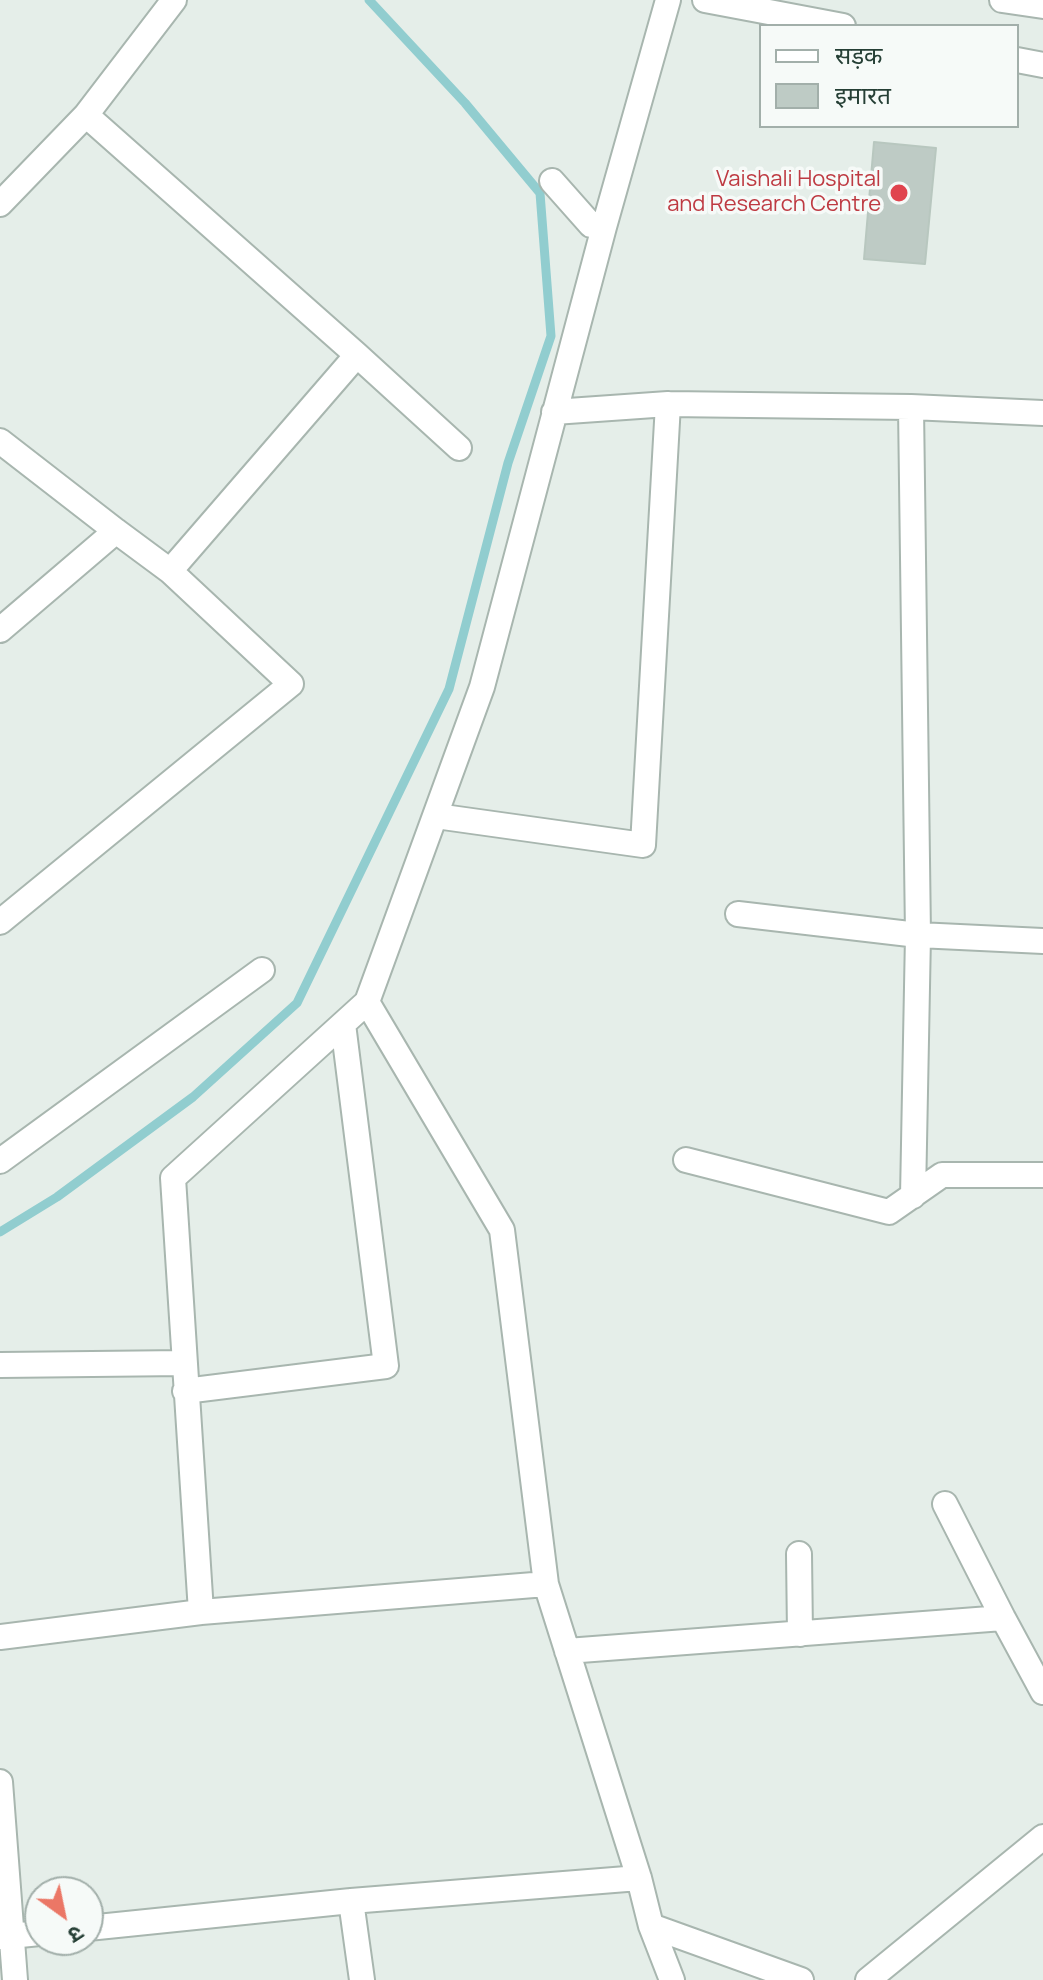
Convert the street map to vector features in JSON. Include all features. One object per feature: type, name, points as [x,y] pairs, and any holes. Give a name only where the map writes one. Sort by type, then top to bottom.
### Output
[{"type":"street","points":[[0,204],[86,115],[174,0]]},
{"type":"street","points":[[201,1612],[173,1178],[367,1002],[482,687],[604,227],[668,0]]},
{"type":"street","points":[[705,0],[832,24]]},
{"type":"street","points":[[1002,0],[1043,6]]},
{"type":"street","points":[[1019,60],[1043,65]]},
{"type":"street","points":[[86,115],[459,448]]},
{"type":"street","points":[[552,181],[591,225],[604,227]]},
{"type":"street","points":[[170,571],[357,355]]},
{"type":"street","points":[[554,412],[668,404],[911,407],[1043,413]]},
{"type":"street","points":[[436,816],[643,845],[668,404]]},
{"type":"street","points":[[911,407],[918,935],[913,1196]]},
{"type":"street","points":[[0,441],[170,571],[291,684],[0,922]]},
{"type":"street","points":[[0,630],[116,531]]},
{"type":"street","points":[[738,914],[918,935],[1043,941]]},
{"type":"street","points":[[0,1161],[262,970]]},
{"type":"street","points":[[367,1002],[502,1230],[546,1584],[639,1878],[651,1926],[672,1980]]},
{"type":"street","points":[[185,1391],[386,1366],[343,1024]]},
{"type":"street","points":[[686,1160],[889,1212],[942,1175],[1043,1175]]},
{"type":"street","points":[[0,1365],[184,1363]]},
{"type":"street","points":[[945,1504],[1043,1692]]},
{"type":"street","points":[[799,1554],[800,1634]]},
{"type":"street","points":[[0,1637],[201,1612],[546,1584]]},
{"type":"street","points":[[567,1651],[1003,1618]]},
{"type":"street","points":[[0,1782],[5,1937],[15,1980]]},
{"type":"street","points":[[868,1980],[1043,1837]]},
{"type":"street","points":[[104,1926],[351,1901],[639,1878]]},
{"type":"street","points":[[351,1901],[362,1980]]},
{"type":"street","points":[[651,1926],[776,1975],[801,1980]]},
{"type":"building","points":[[874,142],[936,148],[925,264],[864,259]]},
{"type":"waterway","points":[[0,1232],[57,1197],[193,1097],[297,1003],[449,689],[508,463],[551,336],[540,193],[465,103],[369,0]]},
{"type":"place","name":"Vaishali Hospital and Research Centre","points":[[899,193]]}]
